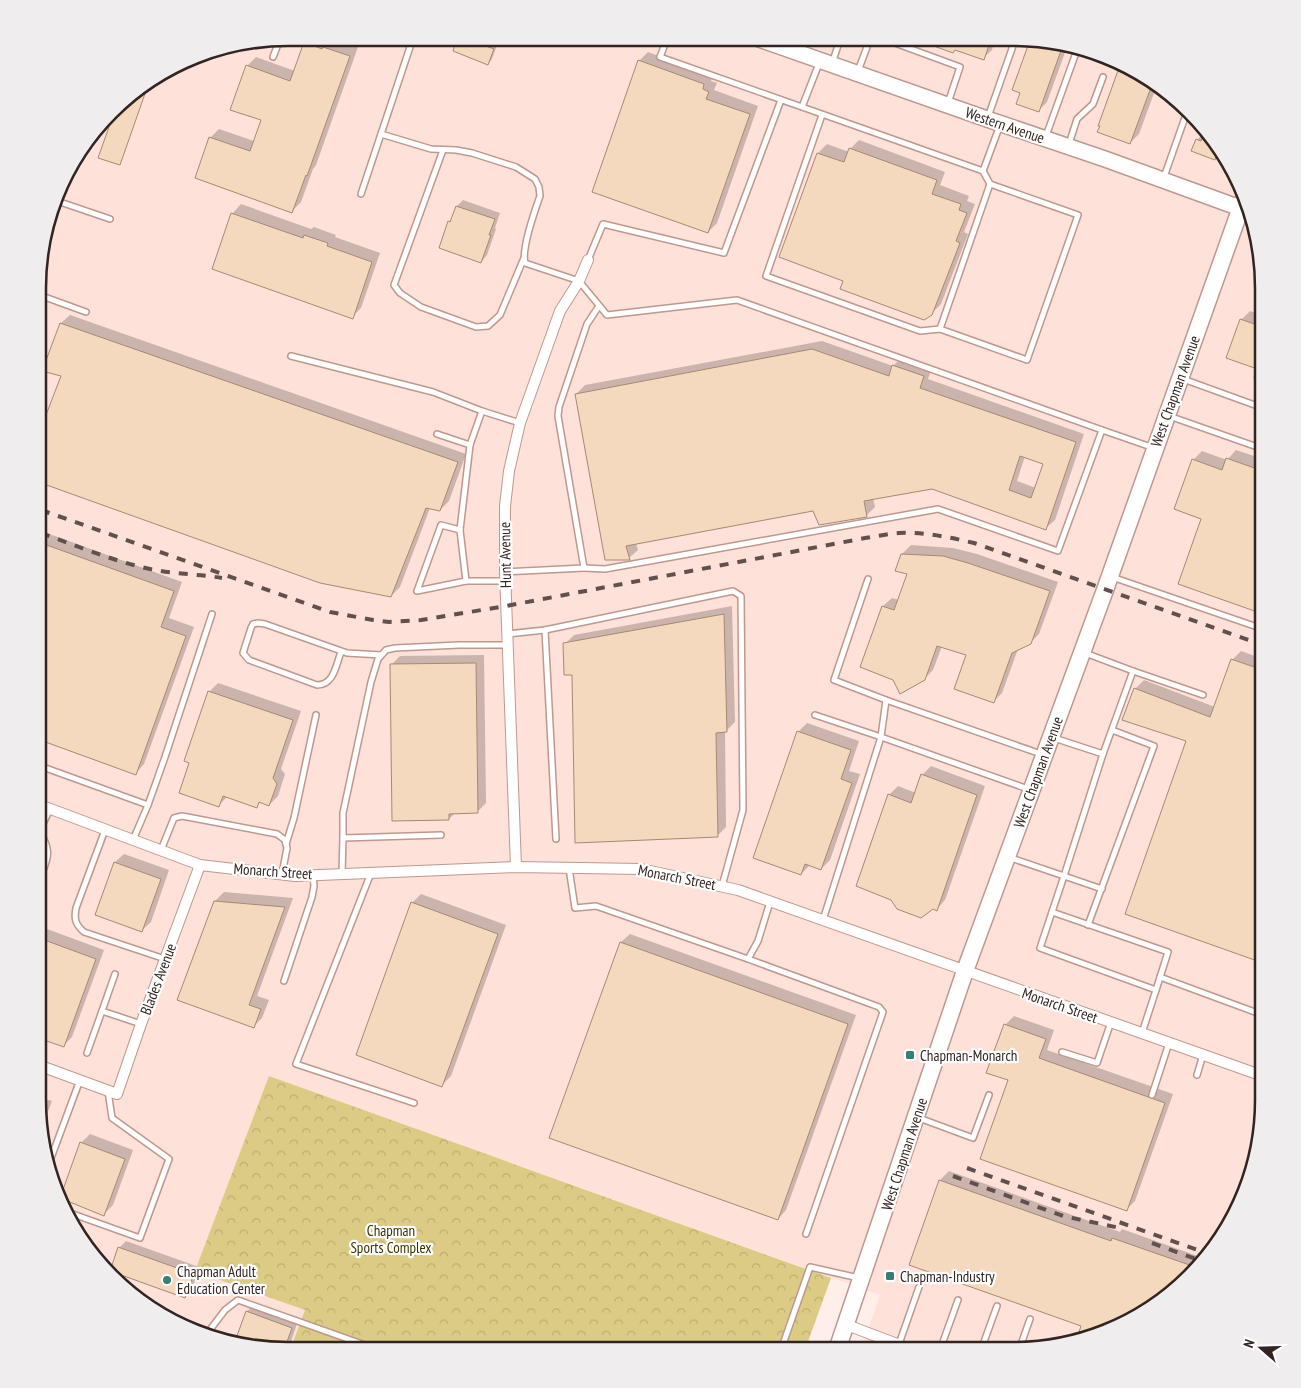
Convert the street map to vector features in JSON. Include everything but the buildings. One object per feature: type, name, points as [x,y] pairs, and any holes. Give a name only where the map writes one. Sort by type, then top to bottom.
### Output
[{"type":"main road","name":"West Chapman Avenue","points":[[840,1342],[964,971],[1110,576],[1180,378],[1243,212]]},
{"type":"street","name":"Western Avenue","points":[[788,46],[826,62],[993,122],[1240,204]]},
{"type":"street","name":"Hunt Avenue","points":[[516,866],[505,576],[505,506],[509,471],[520,423],[560,311],[580,280],[588,260]]},
{"type":"street","name":"Monarch Street","points":[[46,807],[200,865],[295,876],[516,866],[641,869],[722,886],[770,901],[1255,1073]]},
{"type":"street","name":"Blades Avenue","points":[[112,1092],[142,1024],[200,865]]},
{"type":"street","points":[[46,1068],[112,1092]]},
{"type":"street","points":[[847,1326],[891,1342]]},
{"type":"lane","points":[[361,194],[410,46]]},
{"type":"lane","points":[[664,46],[660,57],[983,171]]},
{"type":"lane","points":[[802,107],[836,46]]},
{"type":"lane","points":[[857,73],[867,46]]},
{"type":"lane","points":[[903,46],[960,67],[948,106]]},
{"type":"lane","points":[[822,114],[766,276],[920,331],[940,329],[1027,360],[1078,215],[990,184],[983,171],[993,122],[1013,46]]},
{"type":"lane","points":[[273,57],[277,47]]},
{"type":"lane","points":[[1045,139],[1076,54]]},
{"type":"lane","points":[[1068,147],[1078,119],[1093,104],[1103,78]]},
{"type":"lane","points":[[588,260],[604,224],[724,253],[780,100]]},
{"type":"lane","points":[[1163,180],[1185,118]]},
{"type":"lane","points":[[381,134],[431,149],[456,150],[481,155],[516,167],[535,179],[539,187],[540,196],[524,258],[500,315],[488,326],[476,327],[421,307],[400,293],[394,285],[443,150]]},
{"type":"lane","points":[[940,329],[990,184]]},
{"type":"lane","points":[[62,203],[110,219]]},
{"type":"lane","points":[[524,258],[525,263],[580,280],[607,315],[737,300],[1155,449]]},
{"type":"lane","points":[[46,297],[86,312]]},
{"type":"lane","points":[[584,568],[558,416],[587,324],[599,306]]},
{"type":"lane","points":[[291,356],[433,392],[520,423]]},
{"type":"lane","points":[[1180,378],[1255,405]]},
{"type":"lane","points":[[466,581],[460,530],[470,445],[482,411]]},
{"type":"lane","points":[[1167,415],[1255,446]]},
{"type":"lane","points":[[460,530],[441,525],[417,591],[466,581],[505,576],[584,568],[605,569],[938,509],[1058,551],[1102,430]]},
{"type":"lane","points":[[438,434],[470,445]]},
{"type":"lane","points":[[1110,576],[1255,626]]},
{"type":"lane","points":[[868,579],[834,680],[1044,755]]},
{"type":"lane","points":[[342,874],[345,803],[371,682],[378,659],[386,650],[507,639],[733,591],[741,596],[743,810],[722,886]]},
{"type":"lane","points":[[133,840],[165,757],[212,614]]},
{"type":"lane","points":[[341,652],[332,677],[329,682],[323,685],[316,685],[250,660],[243,653],[253,624],[258,623],[341,652],[381,655]]},
{"type":"lane","points":[[545,630],[556,839]]},
{"type":"lane","points":[[1082,652],[1203,695]]},
{"type":"lane","points":[[1133,671],[1103,754],[1040,948],[1156,990]]},
{"type":"lane","points":[[823,920],[881,737],[886,700]]},
{"type":"lane","points":[[282,874],[286,857],[286,844],[294,818],[316,715]]},
{"type":"lane","points":[[815,715],[1031,790]]},
{"type":"lane","points":[[1088,925],[1154,746],[1112,730]]},
{"type":"lane","points":[[1050,737],[1103,754]]},
{"type":"lane","points":[[46,768],[148,804]]},
{"type":"lane","points":[[46,818],[50,809]]},
{"type":"lane","points":[[161,850],[174,818],[182,816],[277,834],[285,840],[286,844]]},
{"type":"lane","points":[[105,830],[76,908],[74,918],[77,926],[84,932],[166,960]]},
{"type":"lane","points":[[344,838],[441,835]]},
{"type":"lane","points":[[46,842],[48,857],[46,863]]},
{"type":"lane","points":[[1006,857],[1102,889]]},
{"type":"lane","points":[[569,867],[575,908],[596,906],[879,1007],[884,1012],[806,1234]]},
{"type":"lane","points":[[371,872],[296,1064],[414,1103]]},
{"type":"lane","points":[[284,981],[312,897],[313,875]]},
{"type":"lane","points":[[748,959],[758,941],[770,901]]},
{"type":"lane","points":[[1052,912],[1168,952],[1142,1033]]},
{"type":"lane","points":[[87,1053],[115,974]]},
{"type":"lane","points":[[1160,978],[1255,1013]]},
{"type":"lane","points":[[102,1011],[142,1024]]},
{"type":"lane","points":[[1062,1052],[1097,1064],[1111,1022]]},
{"type":"lane","points":[[1152,1095],[1170,1043]]},
{"type":"lane","points":[[1197,1075],[1203,1055]]},
{"type":"lane","points":[[52,1154],[80,1080]]},
{"type":"lane","points":[[76,1215],[140,1238],[169,1159],[112,1118],[112,1092]]},
{"type":"lane","points":[[916,1117],[973,1138],[989,1095]]},
{"type":"lane","points":[[784,1342],[810,1267],[862,1279]]},
{"type":"lane","points":[[900,1342],[919,1287]]},
{"type":"lane","points":[[210,1329],[225,1310],[238,1300],[356,1342]]},
{"type":"lane","points":[[943,1342],[958,1300]]},
{"type":"lane","points":[[984,1342],[997,1306]]},
{"type":"lane","points":[[1022,1341],[1030,1319]]},
{"type":"shaded area","points":[[288,46],[1013,46],[1045,48],[1091,59],[1120,71],[1160,96],[1184,117],[1205,141],[1230,181],[1247,225],[1253,256],[1255,288],[1255,1100],[1253,1132],[1242,1178],[1230,1207],[1205,1247],[1184,1271],[1147,1301],[1120,1317],[1076,1334],[1045,1340],[1013,1342],[864,1342],[880,1295],[269,1076],[305,1310],[293,1342],[256,1340],[225,1334],[195,1323],[167,1309],[141,1292],[106,1259],[79,1221],[59,1178],[48,1132],[46,1100],[46,288],[48,256],[59,210],[71,181],[96,141],[117,117],[141,96],[181,71],[225,54],[256,48]]},
{"type":"green space","name":"Chapman Sports Complex","points":[[269,1076],[831,1278],[808,1342],[293,1342],[305,1310],[195,1271]]},
{"type":"railway","points":[[46,512],[330,612],[389,622],[421,620],[506,606],[860,539],[908,533],[927,534],[974,543],[1255,642]]},
{"type":"railway","points":[[46,535],[136,566],[168,572],[222,578]]},
{"type":"railway","points":[[967,1168],[1201,1251]]},
{"type":"railway","points":[[953,1176],[1063,1216],[1120,1228]]},
{"type":"railway","points":[[1152,1243],[1195,1259]]},
{"type":"place","name":"Chapman-Monarch","points":[[910,1055]]},
{"type":"place","name":"Chapman-Industry","points":[[890,1276]]},
{"type":"place","name":"Chapman Adult Education Center","points":[[167,1280]]}]
